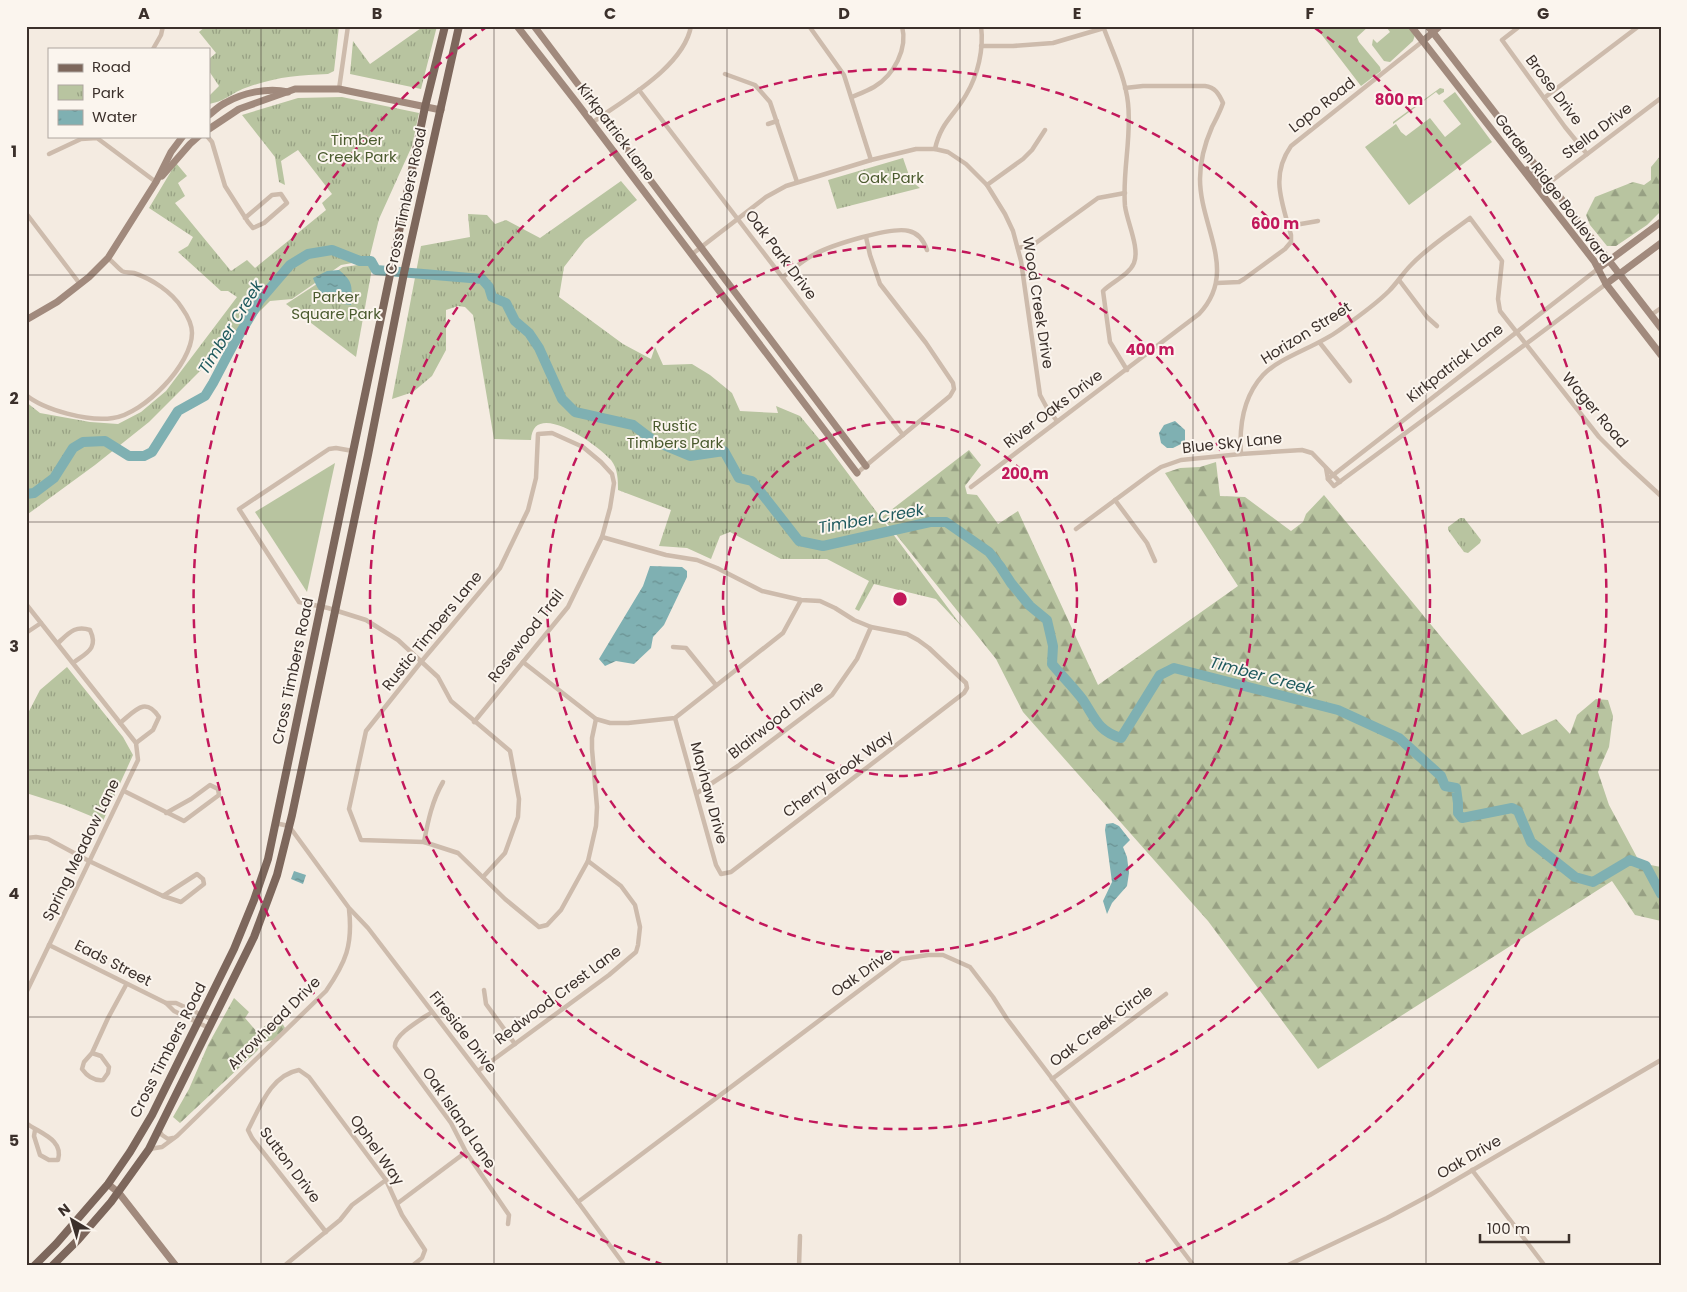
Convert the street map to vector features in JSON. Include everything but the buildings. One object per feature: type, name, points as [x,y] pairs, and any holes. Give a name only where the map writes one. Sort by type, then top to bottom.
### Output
[{"type":"main road","name":"Cross Timbers Road","points":[[34,1266],[56,1244],[108,1184],[152,1115],[234,949],[268,859],[425,107],[444,26]]},
{"type":"main road","name":"Cross Timbers Road","points":[[52,1266],[78,1240],[119,1193],[149,1149],[254,937],[277,874],[289,826],[368,455],[399,299],[459,26]]},
{"type":"main road","points":[[353,451],[368,455]]},
{"type":"main road","points":[[41,1266],[56,1244]]},
{"type":"street","points":[[154,48],[161,35],[163,26]]},
{"type":"street","points":[[339,89],[348,26]]},
{"type":"street","name":"Kirkpatrick Lane","points":[[517,26],[857,473]]},
{"type":"street","name":"Kirkpatrick Lane","points":[[534,26],[866,466]]},
{"type":"street","points":[[592,123],[640,90],[665,69],[677,56],[692,26]]},
{"type":"street","points":[[809,26],[844,75],[871,160]]},
{"type":"street","points":[[852,97],[875,87],[892,70],[905,40],[902,26]]},
{"type":"street","points":[[935,149],[938,135],[945,122],[967,94],[978,66],[981,26]]},
{"type":"street","name":"Garden Ridge Boulevard","points":[[1411,26],[1599,268],[1606,284],[1661,355]]},
{"type":"street","points":[[1423,41],[1430,29],[1440,26]]},
{"type":"street","name":"Brose Drive","points":[[1520,26],[1502,40],[1587,154]]},
{"type":"street","points":[[1544,98],[1639,26]]},
{"type":"street","points":[[981,46],[1054,43],[1104,27],[1125,88],[1128,104],[1125,207],[1135,247],[1134,262],[1130,268],[1103,292],[1110,342],[1127,370]]},
{"type":"street","name":"Garden Ridge Boulevard","points":[[1430,29],[1661,328]]},
{"type":"street","name":"Lopo Road","points":[[1217,283],[1239,282],[1285,250],[1291,242],[1279,187],[1279,173],[1284,156],[1291,146],[1423,41]]},
{"type":"street","points":[[545,64],[557,57]]},
{"type":"street","points":[[725,74],[755,85],[770,102],[797,182]]},
{"type":"street","name":"River Oaks Drive","points":[[972,487],[1199,314],[1208,302],[1217,283],[1217,260],[1202,197],[1200,180],[1201,165],[1207,142],[1223,103],[1220,94],[1205,86],[1144,86],[1125,88]]},
{"type":"street","points":[[210,114],[224,103],[246,95],[277,89],[288,92]]},
{"type":"street","points":[[210,128],[239,109],[295,89],[339,89],[441,110]]},
{"type":"street","name":"Oak Park Drive","points":[[640,90],[903,435]]},
{"type":"street","name":"Stella Drive","points":[[1549,183],[1661,98]]},
{"type":"street","points":[[768,124],[777,121]]},
{"type":"street","points":[[987,185],[1023,159],[1032,150],[1045,130]]},
{"type":"street","points":[[49,154],[81,139],[97,138],[156,182]]},
{"type":"street","points":[[26,320],[57,302],[108,258],[156,182],[171,152],[182,138]]},
{"type":"street","points":[[156,182],[197,138]]},
{"type":"street","points":[[209,138],[212,142],[225,186],[245,218],[253,228],[264,223],[287,204],[281,194],[276,193],[245,218]]},
{"type":"street","name":"Wood Creek Drive","points":[[701,247],[773,192],[797,182],[916,149],[935,149],[955,156],[987,185],[1006,214],[1013,231],[1018,248],[1040,395],[1057,421]]},
{"type":"street","points":[[1508,153],[1523,165],[1536,180],[1543,185],[1549,183]]},
{"type":"street","points":[[1018,248],[1033,245],[1098,198],[1125,193]]},
{"type":"street","points":[[26,214],[80,284]]},
{"type":"street","name":"Horizon Street","points":[[1241,454],[1241,425],[1245,406],[1258,382],[1276,364],[1320,343],[1379,300],[1424,252],[1470,218]]},
{"type":"street","name":"Wager Road","points":[[1470,218],[1502,261],[1498,299],[1500,311],[1599,437],[1623,462],[1661,496]]},
{"type":"street","points":[[1289,226],[1318,221]]},
{"type":"street","points":[[1599,268],[1661,222]]},
{"type":"street","points":[[783,276],[817,253],[894,230],[910,231],[916,234],[924,242],[927,250]]},
{"type":"street","points":[[857,473],[950,396],[954,389],[953,383],[936,358],[880,284],[866,237]]},
{"type":"street","points":[[1606,284],[1661,243]]},
{"type":"street","points":[[691,255],[701,247]]},
{"type":"street","points":[[26,394],[33,400],[56,410],[93,418],[113,418],[131,413],[148,401],[166,384],[187,354],[192,333],[188,318],[181,306],[159,284],[134,273],[122,271],[108,258]]},
{"type":"street","name":"Kirkpatrick Lane","points":[[1599,268],[1328,479],[1334,486],[1340,482],[1606,284]]},
{"type":"street","points":[[1399,280],[1427,317],[1437,326]]},
{"type":"street","points":[[1651,315],[1661,308]]},
{"type":"street","points":[[1320,343],[1350,381]]},
{"type":"street","points":[[936,358],[941,354]]},
{"type":"street","name":"Rosewood Trail","points":[[474,722],[568,608],[602,537],[614,490],[612,474],[602,462],[582,447],[552,433],[538,434]]},
{"type":"street","name":"Rustic Timbers Lane","points":[[424,842],[361,840],[349,809],[366,731],[500,568],[528,510],[536,478],[538,434]]},
{"type":"street","points":[[353,451],[336,448],[329,449],[239,510],[299,602],[335,610],[366,620],[398,640],[438,677],[451,701],[510,751],[519,799],[518,817],[505,853],[483,877]]},
{"type":"street","name":"Blue Sky Lane","points":[[1076,529],[1148,475],[1170,462],[1241,454],[1302,450],[1312,453],[1340,482]]},
{"type":"street","points":[[1326,468],[1328,479]]},
{"type":"street","points":[[1115,500],[1147,543],[1155,561]]},
{"type":"street","points":[[602,537],[666,555],[698,560],[762,591],[801,600],[820,601],[871,627]]},
{"type":"street","points":[[523,662],[596,720],[628,723],[675,718],[783,633],[801,600]]},
{"type":"street","points":[[26,604],[58,643],[73,663],[120,723],[136,743],[153,730],[159,717],[148,706],[142,707],[120,723]]},
{"type":"street","points":[[26,633],[41,622]]},
{"type":"street","name":"Cherry Brook Way","points":[[721,874],[731,872],[964,693],[967,688],[966,683],[918,640],[907,634],[871,627]]},
{"type":"street","name":"Blairwood Drive","points":[[696,793],[738,766],[832,695],[858,659],[871,627]]},
{"type":"street","points":[[58,643],[72,630],[82,628],[90,630],[94,639],[93,646],[73,663]]},
{"type":"street","points":[[673,647],[686,648],[716,685]]},
{"type":"street","name":"Mayhaw Drive","points":[[675,718],[716,865],[721,874]]},
{"type":"street","points":[[443,782],[431,810],[424,842],[458,853],[505,900],[539,927],[547,925],[561,910],[588,862],[596,826],[597,807],[592,738],[596,720]]},
{"type":"street","name":"Spring Meadow Lane","points":[[26,994],[138,760],[136,743]]},
{"type":"street","points":[[124,791],[166,813],[184,821],[219,795],[218,790],[210,785],[191,799],[166,813]]},
{"type":"street","points":[[275,823],[289,826]]},
{"type":"street","name":"Fireside Drive","points":[[289,826],[349,908],[368,928],[625,1266]]},
{"type":"street","points":[[26,838],[48,839],[89,861],[163,896],[181,902],[204,884],[203,879],[196,874],[163,896]]},
{"type":"street","name":"Redwood Crest Lane","points":[[478,1071],[608,975],[636,952],[640,926],[635,905],[621,886],[588,862]]},
{"type":"street","name":"Arrowhead Drive","points":[[149,1149],[162,1147],[177,1136],[326,991],[341,970],[346,958],[350,938],[349,908]]},
{"type":"street","name":"Eads Street","points":[[50,945],[126,985],[166,1003],[174,1011],[199,1018],[211,1024]]},
{"type":"street","name":"Oak Drive","points":[[578,1202],[901,959],[928,955],[943,956],[970,967],[1007,1019],[1194,1266]]},
{"type":"street","points":[[92,1053],[101,1056],[109,1067],[108,1073],[103,1080],[90,1077],[82,1069],[126,985]]},
{"type":"street","points":[[484,990],[486,1004],[515,1044]]},
{"type":"street","name":"Oak Creek Circle","points":[[1052,1079],[1166,994]]},
{"type":"street","name":"Eads Street","points":[[166,1003],[176,1003],[211,1024]]},
{"type":"street","name":"Oak Island Lane","points":[[432,1012],[401,1034],[394,1043],[395,1047],[451,1123],[466,1152],[509,1215],[508,1224]]},
{"type":"street","name":"Oak Drive","points":[[1286,1266],[1387,1218],[1661,1060]]},
{"type":"street","name":"Ophel Way","points":[[299,1070],[309,1077],[386,1180],[402,1215],[425,1250],[422,1258],[412,1266]]},
{"type":"street","name":"Sutton Drive","points":[[299,1070],[289,1072],[269,1089],[248,1130],[252,1138],[326,1232]]},
{"type":"street","points":[[26,1123],[57,1145],[59,1152],[58,1160],[49,1160],[40,1155],[34,1136],[35,1130]]},
{"type":"street","points":[[158,1129],[168,1139],[177,1136]]},
{"type":"street","points":[[398,1203],[466,1152]]},
{"type":"street","points":[[1472,1170],[1545,1266]]},
{"type":"street","points":[[284,1266],[340,1220],[352,1205],[386,1180]]},
{"type":"street","points":[[108,1184],[119,1193],[176,1266]]},
{"type":"street","points":[[799,1266],[800,1236]]},
{"type":"green space","points":[[206,26],[339,26],[334,71],[328,74],[297,76],[268,81],[242,89],[220,101],[210,104],[210,95],[219,86],[210,72],[210,58],[216,53],[199,32]]},
{"type":"green space","points":[[424,26],[437,26],[421,89],[350,74],[353,41],[370,64]]},
{"type":"green space","points":[[1315,26],[1369,26],[1357,37],[1381,71],[1361,86]]},
{"type":"green space","points":[[1388,26],[1408,26],[1415,35],[1413,41],[1390,62],[1384,61],[1372,45],[1373,39],[1377,43],[1390,32],[1387,28]]},
{"type":"green space","points":[[1440,88],[1444,89],[1444,92],[1439,95],[1436,92],[1393,124],[1393,122]]},
{"type":"green space","points":[[1455,92],[1492,142],[1409,205],[1365,147],[1396,124],[1406,136],[1430,118],[1445,137],[1461,124],[1443,101]]},
{"type":"green space","name":"Timber Creek Park","points":[[342,97],[419,113],[412,146],[379,219],[369,260],[341,265],[292,299],[270,301],[149,422],[95,465],[28,514],[26,513],[26,402],[40,413],[90,422],[118,424],[141,412],[166,391],[237,297],[228,291],[221,291],[178,252],[188,246],[193,237],[149,208],[176,163],[187,176],[178,183],[185,196],[175,203],[231,271],[247,260],[255,268],[326,210],[322,203],[332,194],[298,150],[281,161],[285,185],[279,182],[275,157],[242,115],[298,98]]},
{"type":"green space","points":[[1661,155],[1661,211],[1647,225],[1616,246],[1607,246],[1590,225],[1586,215],[1595,197],[1633,182],[1644,185],[1651,180],[1651,167]]},
{"type":"green space","name":"Oak Park","points":[[903,158],[911,181],[920,188],[837,209],[828,180]]},
{"type":"green space","name":"Rustic Timbers Park","points":[[621,181],[637,200],[585,240],[564,267],[559,297],[623,344],[651,359],[655,347],[663,365],[692,364],[710,375],[732,393],[740,411],[778,413],[776,406],[800,416],[819,439],[823,440],[963,628],[936,599],[874,584],[859,611],[855,609],[869,581],[827,559],[781,559],[730,532],[720,536],[711,559],[687,548],[659,546],[671,510],[618,490],[618,478],[611,460],[581,436],[554,424],[543,423],[534,428],[531,440],[494,439],[473,315],[465,307],[458,306],[446,310],[446,350],[432,376],[413,392],[392,399],[421,246],[470,237],[468,214],[487,215],[495,224],[506,220],[540,238]]},
{"type":"green space","name":"Parker Square Park","points":[[373,263],[356,357],[286,304],[343,267]]},
{"type":"green space","points":[[969,450],[981,465],[965,486],[967,494],[977,495],[998,524],[1018,511],[1098,685],[1238,586],[1165,473],[1180,468],[1200,467],[1216,462],[1220,496],[1245,497],[1291,531],[1303,522],[1306,514],[1324,495],[1522,735],[1556,719],[1570,734],[1577,715],[1596,699],[1608,700],[1613,716],[1609,747],[1598,772],[1609,805],[1640,863],[1661,867],[1661,921],[1635,915],[1612,881],[1318,1069],[1208,921],[1023,712],[996,659],[882,517]]},
{"type":"green space","points":[[335,463],[307,592],[255,512]]},
{"type":"green space","points":[[1460,518],[1464,518],[1481,540],[1468,553],[1464,552],[1448,530],[1448,527]]},
{"type":"green space","points":[[67,667],[123,737],[133,755],[103,821],[64,805],[26,793],[26,717],[40,690]]},
{"type":"green space","points":[[234,998],[249,1012],[245,1018],[257,1032],[274,1019],[281,1021],[285,1028],[274,1040],[263,1042],[257,1051],[180,1123],[173,1117],[189,1089],[208,1045]]},
{"type":"water","points":[[339,270],[350,282],[351,305],[338,303],[327,298],[319,290],[313,278],[327,271]]},
{"type":"water","points":[[1175,421],[1185,430],[1185,442],[1173,448],[1167,448],[1161,443],[1159,433],[1164,425]]},
{"type":"water","points":[[650,566],[682,567],[687,571],[687,577],[664,625],[653,637],[651,648],[634,664],[616,661],[605,666],[599,659],[643,586]]},
{"type":"water","points":[[1113,823],[1119,826],[1130,840],[1123,847],[1127,857],[1129,873],[1127,886],[1112,903],[1107,914],[1103,901],[1112,882],[1105,830],[1106,824]]},
{"type":"water","points":[[294,871],[306,875],[303,884],[291,879]]},
{"type":"waterway","name":"Timber Creek","points":[[26,494],[34,493],[54,478],[73,448],[83,442],[105,441],[129,456],[144,456],[152,452],[178,411],[205,396],[260,300],[290,265],[308,254],[332,250],[360,261],[371,261],[376,270],[482,279],[489,287],[492,297],[506,303],[515,321],[529,333],[539,348],[562,399],[575,412],[633,425],[654,441],[690,456],[724,451],[739,478],[752,481],[799,541],[823,546],[930,522],[946,522],[989,552],[1030,606],[1047,620],[1053,646],[1052,664],[1076,691],[1098,723],[1107,732],[1121,738],[1160,675],[1174,668],[1338,710],[1399,738],[1441,776],[1445,786],[1456,788],[1458,813],[1462,818],[1512,808],[1518,811],[1531,842],[1575,877],[1593,882],[1630,860],[1646,866],[1661,894]]}]
